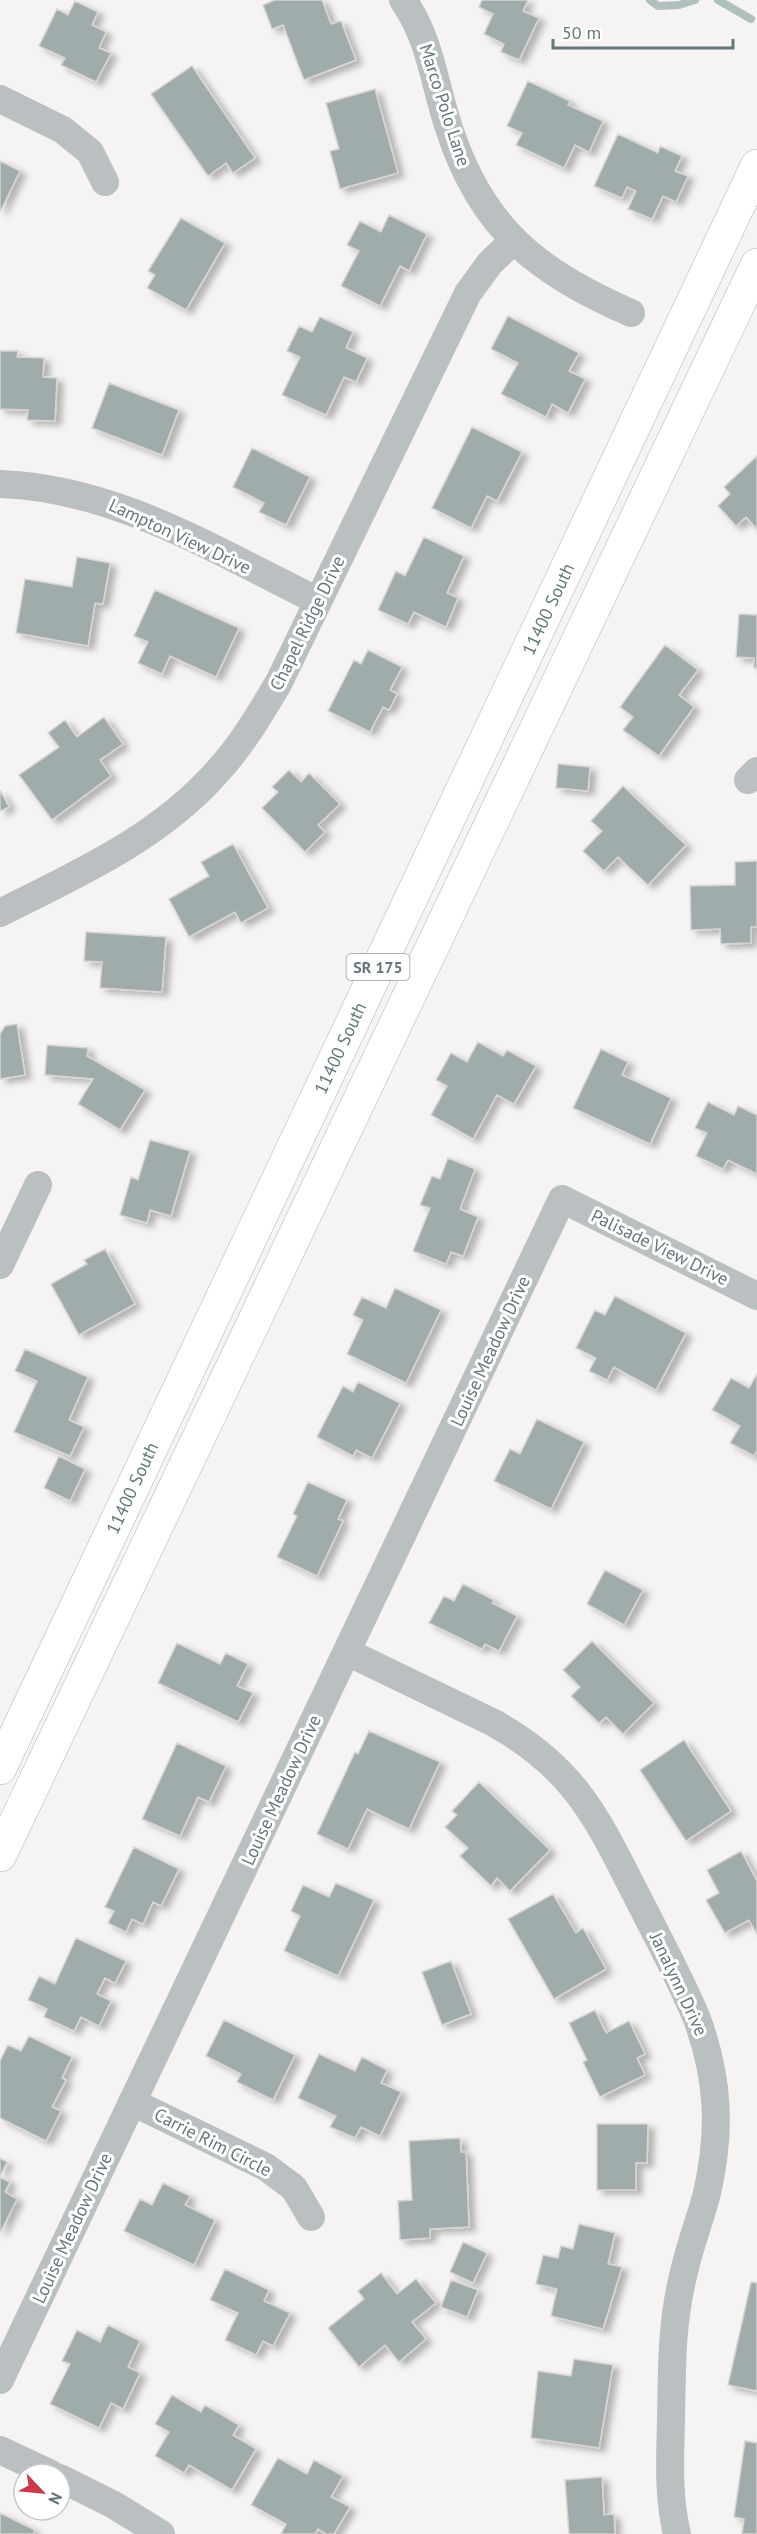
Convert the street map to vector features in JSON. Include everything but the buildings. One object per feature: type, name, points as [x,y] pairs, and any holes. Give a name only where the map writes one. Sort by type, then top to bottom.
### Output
[{"type":"main road","name":"11400 South","points":[[0,1768],[757,166]]},
{"type":"main road","name":"SR 175","points":[[0,1855],[757,265]]},
{"type":"street","name":"Marco Polo Lane","points":[[403,0],[424,38],[435,71],[448,127],[465,171],[487,208],[513,241],[568,283],[631,313]]},
{"type":"street","points":[[0,99],[63,130],[90,152],[105,182]]},
{"type":"street","name":"Chapel Ridge Drive","points":[[0,913],[95,865],[138,840],[178,810],[216,774],[250,731],[279,682],[468,293],[490,263],[513,241]]},
{"type":"street","name":"Lampton View Drive","points":[[0,484],[30,485],[106,501],[177,532],[318,601]]},
{"type":"street","points":[[0,1265],[38,1185]]},
{"type":"street","name":"Palisade View Drive","points":[[562,1199],[757,1296]]},
{"type":"street","name":"Louise Meadow Drive","points":[[0,2380],[562,1199]]},
{"type":"street","name":"Janalynn Drive","points":[[347,1652],[518,1736],[560,1770],[577,1790],[606,1836],[698,2019],[713,2073],[717,2129],[706,2195],[684,2272],[671,2343],[671,2491],[677,2534]]},
{"type":"street","name":"Carrie Rim Circle","points":[[132,2102],[266,2167],[294,2188],[311,2217]]},
{"type":"street","points":[[0,2450],[26,2462]]},
{"type":"street","points":[[72,2484],[114,2505],[161,2534]]},
{"type":"waterway","points":[[650,0],[658,6],[679,5],[695,0]]},
{"type":"waterway","points":[[718,0],[751,19]]}]
